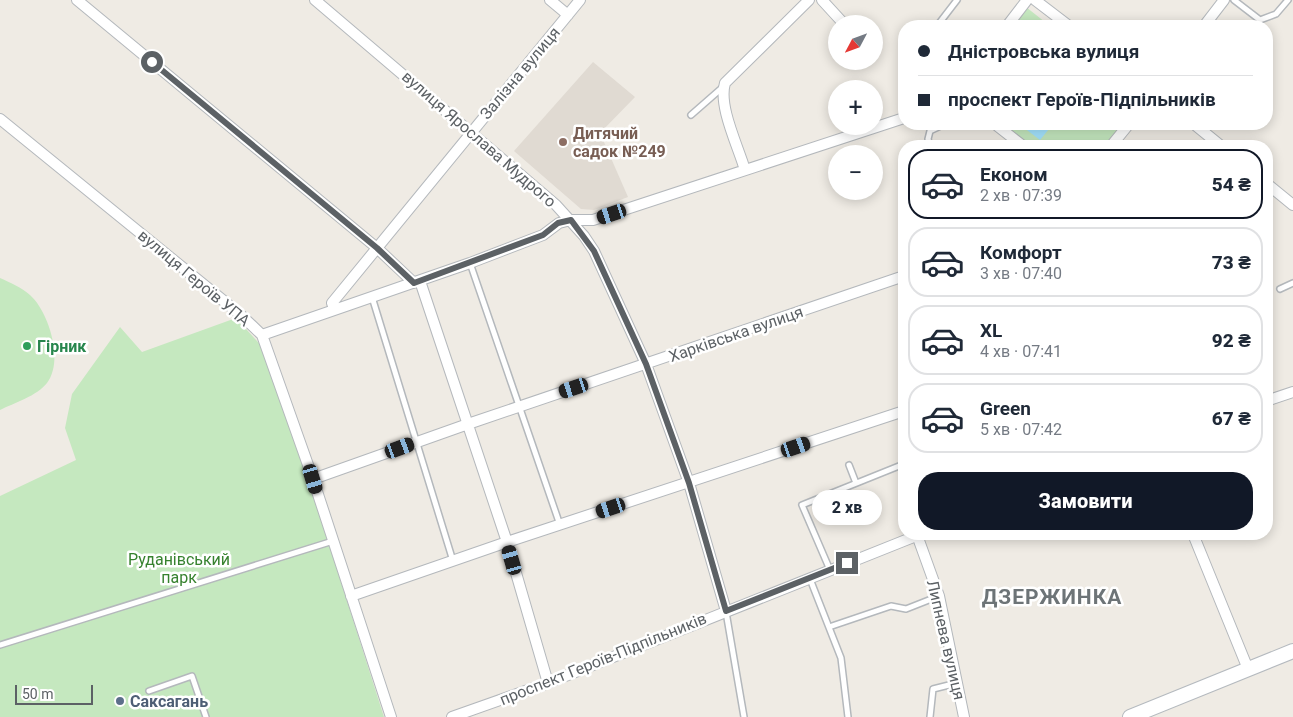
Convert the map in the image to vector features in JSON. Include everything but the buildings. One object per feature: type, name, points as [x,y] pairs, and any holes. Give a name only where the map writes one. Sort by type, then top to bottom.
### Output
[{"type":"street","points":[[77,0],[417,282],[468,424],[507,542],[548,684]]},
{"type":"street","name":"вулиця Ярослава Мудрого","points":[[315,0],[556,204],[571,220],[594,251],[646,364],[689,483],[726,611]]},
{"type":"street","points":[[550,0],[568,15]]},
{"type":"street","name":"Залізна вулиця","points":[[334,309],[332,303],[337,294],[377,248],[580,0]]},
{"type":"street","points":[[745,170],[724,106],[724,87],[732,73],[809,0]]},
{"type":"street","points":[[822,0],[836,15]]},
{"type":"street","points":[[1012,20],[1027,0]]},
{"type":"street","points":[[1035,0],[1061,20]]},
{"type":"street","points":[[1209,20],[1224,0]]},
{"type":"street","name":"вулиця Героїв УПА","points":[[0,119],[262,335],[313,479],[391,717]]},
{"type":"street","points":[[262,335],[470,263],[543,235],[558,223],[571,220],[594,220],[898,120]]},
{"type":"street","points":[[1003,130],[1015,140]]},
{"type":"street","points":[[1116,140],[1123,130]]},
{"type":"street","points":[[1201,130],[1214,140]]},
{"type":"street","points":[[1273,189],[1293,205]]},
{"type":"street","name":"Харківська вулиця","points":[[313,479],[520,406],[898,278]]},
{"type":"street","points":[[1273,400],[1292,396]]},
{"type":"street","points":[[351,596],[507,542],[898,413]]},
{"type":"street","name":"проспект Героїв-Підпільників","points":[[452,717],[548,684],[906,540]]},
{"type":"street","name":"Липнева вулиця","points":[[921,540],[939,596],[964,717]]},
{"type":"street","points":[[1195,540],[1248,669]]},
{"type":"street","points":[[1130,717],[1293,651]]},
{"type":"lane","points":[[941,20],[957,0]]},
{"type":"lane","points":[[1234,0],[1260,20],[1276,14],[1288,0]]},
{"type":"lane","points":[[691,115],[724,87]]},
{"type":"lane","points":[[470,263],[560,525]]},
{"type":"lane","points":[[1280,289],[1293,284]]},
{"type":"lane","points":[[372,296],[453,561]]},
{"type":"lane","points":[[849,465],[856,484]]},
{"type":"lane","points":[[830,570],[802,505],[898,466]]},
{"type":"lane","points":[[0,645],[333,541]]},
{"type":"lane","points":[[810,578],[841,658],[848,717]]},
{"type":"lane","points":[[829,627],[891,606],[906,609],[939,596]]},
{"type":"lane","points":[[726,611],[744,717]]},
{"type":"lane","points":[[149,691],[192,676],[206,717]]},
{"type":"lane","points":[[930,717],[933,689],[957,684]]},
{"type":"shaded area","name":"Дитячий садок №249","points":[[593,62],[635,97],[600,133],[628,197],[594,210],[581,209],[514,151]]},
{"type":"green space","points":[[1026,7],[1042,20],[1016,20]]},
{"type":"green space","points":[[1007,130],[1117,130],[1109,140],[1020,140]]},
{"type":"green space","name":"Гірник","points":[[0,278],[16,285],[30,295],[37,303],[52,337],[54,362],[52,374],[43,388],[0,410]]},
{"type":"green space","name":"Руданівський парк","points":[[236,318],[268,353],[384,717],[0,717],[0,496],[76,460],[65,428],[72,394],[120,327],[142,352]]},
{"type":"water","points":[[1027,130],[1048,130],[1040,140]]},
{"type":"place","name":"Дитячий садок №249","points":[[563,142]]},
{"type":"place","name":"Гірник","points":[[27,346]]},
{"type":"place","name":"Саксагань","points":[[120,701]]},
{"type":"district","name":"ДЗЕРЖИНКА","points":[[1052,597]]},
{"type":"route","points":[[152,62],[377,248],[414,283],[543,235],[558,223],[571,220],[594,251],[646,364],[689,483],[726,611],[847,563]]}]
